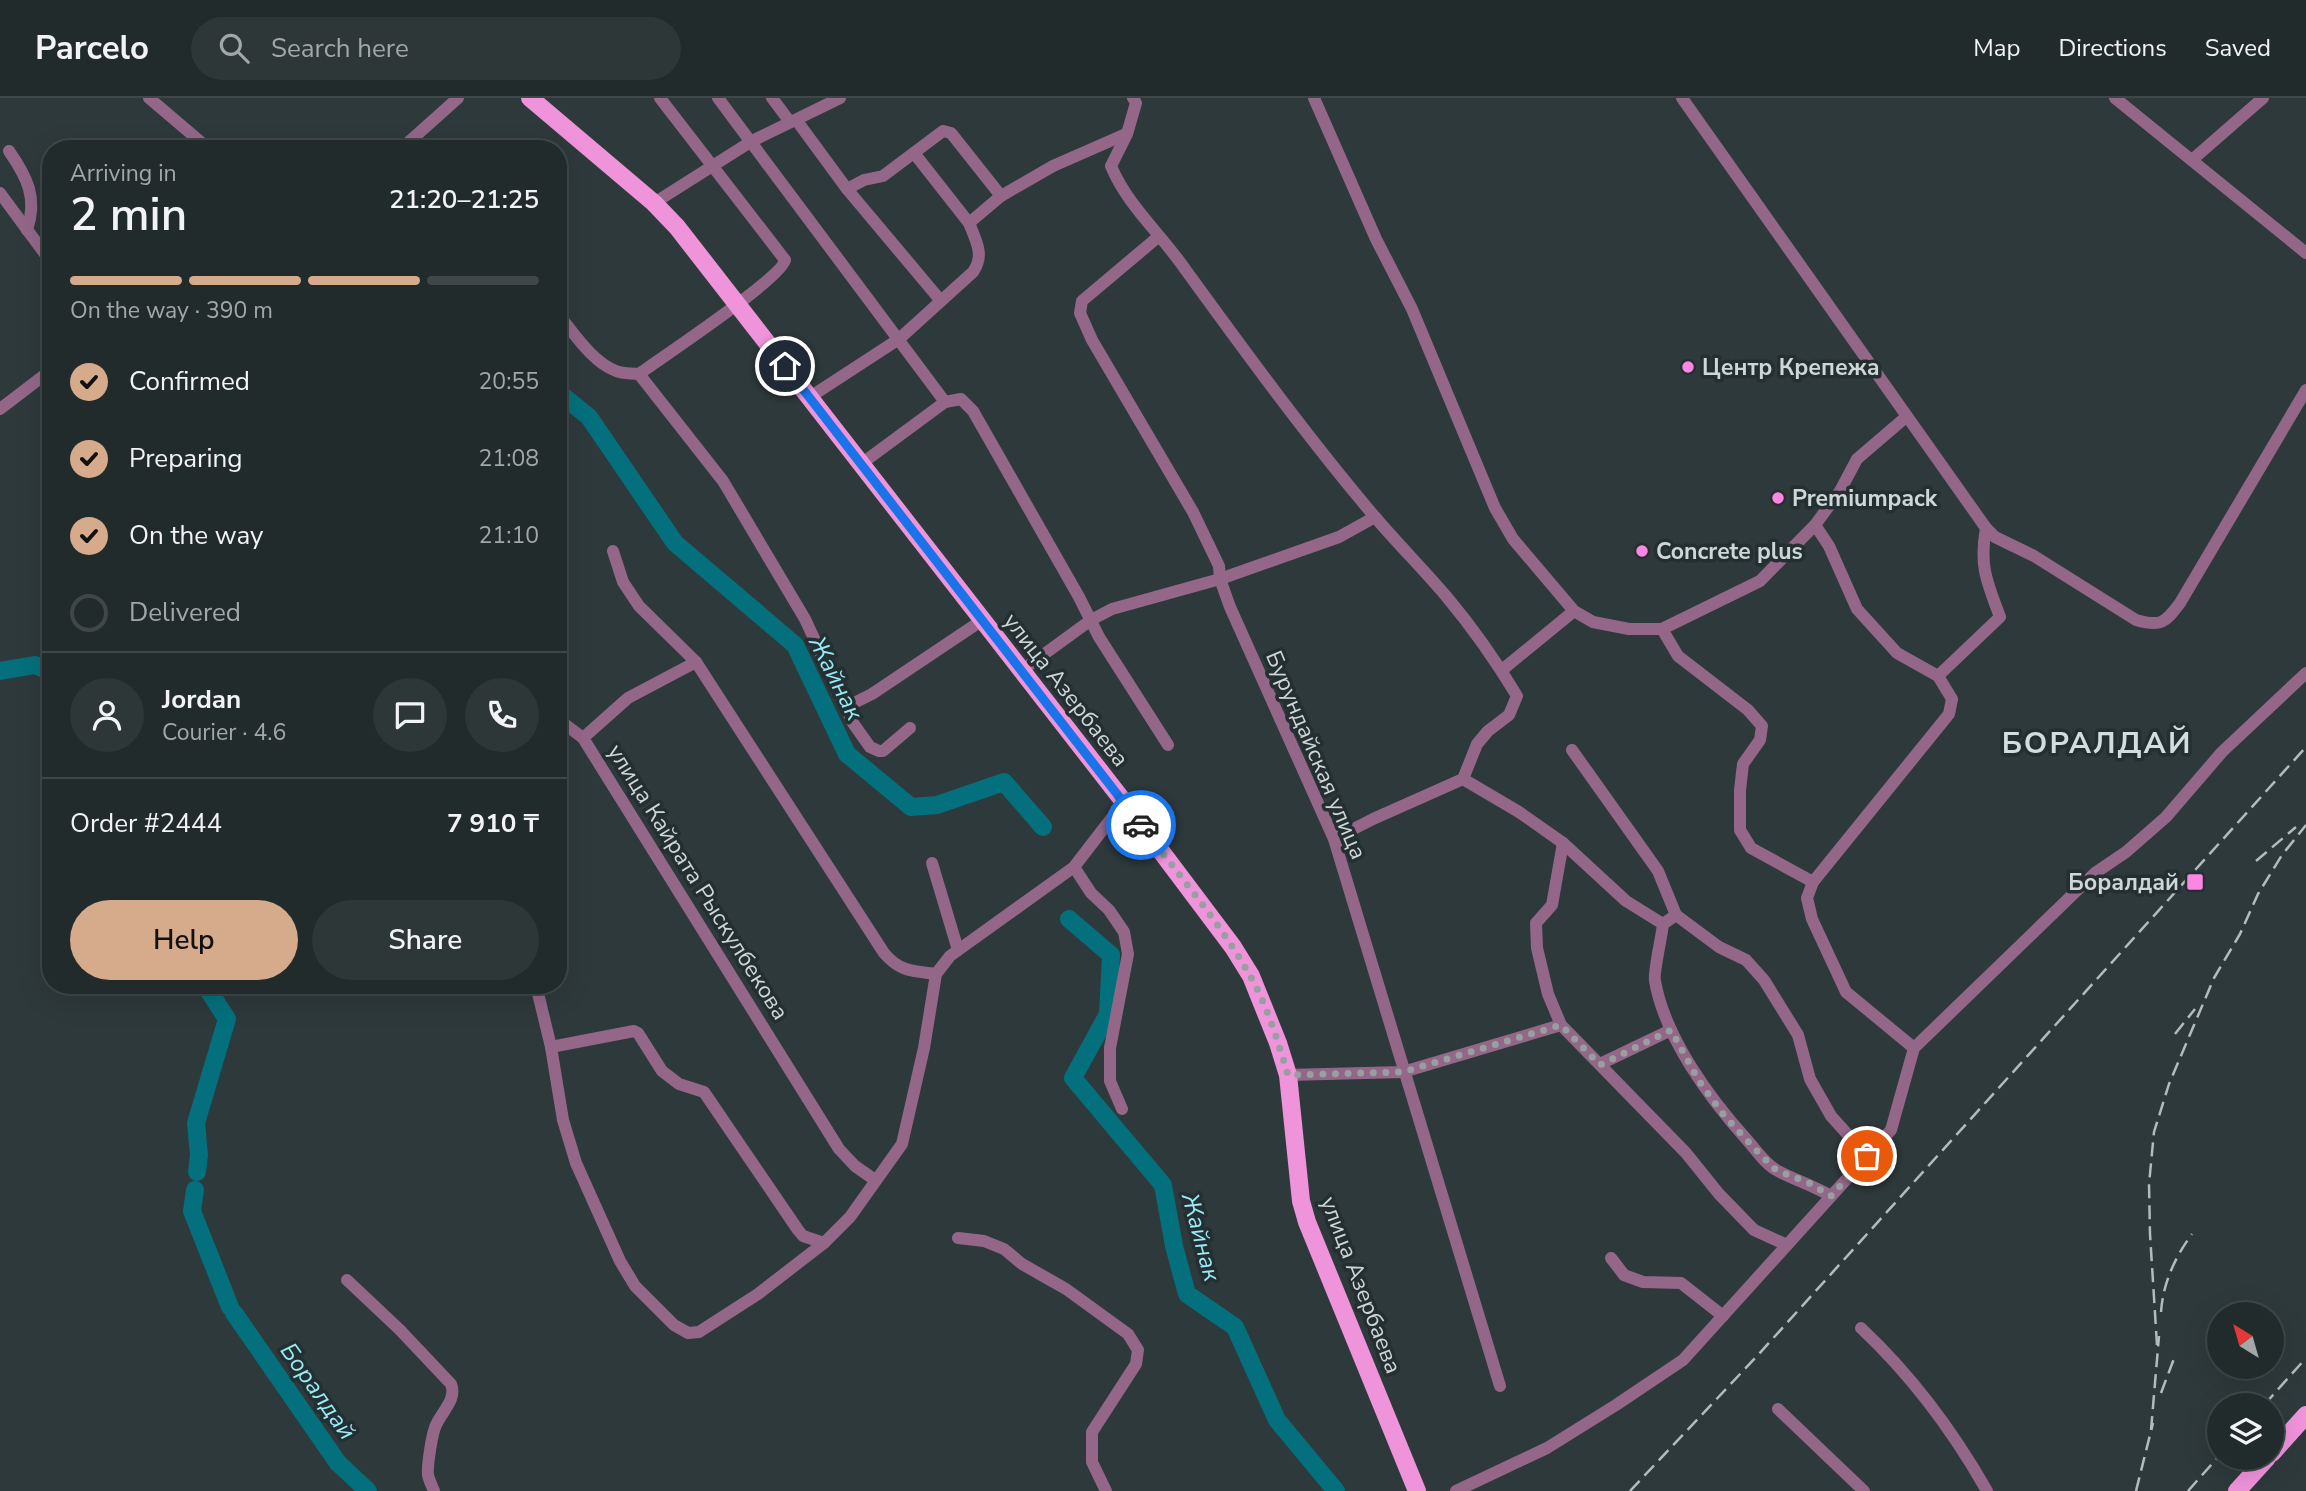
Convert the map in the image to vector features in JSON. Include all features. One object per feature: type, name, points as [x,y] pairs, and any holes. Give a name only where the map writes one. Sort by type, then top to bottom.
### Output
[{"type":"main road","name":"улица Азербаева","points":[[530,98],[654,203],[810,397],[1233,947],[1251,976],[1288,1075],[1301,1201],[1307,1222],[1417,1491]]},
{"type":"main road","points":[[2284,1440],[2306,1415]]},
{"type":"main road","points":[[2236,1491],[2256,1470]]},
{"type":"street","points":[[149,98],[198,140]]},
{"type":"street","points":[[411,140],[458,98]]},
{"type":"street","points":[[639,374],[737,304],[781,269],[785,260],[660,98]]},
{"type":"street","points":[[718,98],[945,402]]},
{"type":"street","points":[[772,98],[794,121],[942,302]]},
{"type":"street","points":[[654,203],[752,141],[840,98]]},
{"type":"street","points":[[1314,98],[1376,239],[1412,309],[1495,508],[1513,539],[1574,611],[1593,622],[1629,629],[1662,629],[1760,581],[1815,525],[1840,491],[1857,459],[1906,417]]},
{"type":"street","points":[[1682,98],[1986,528],[1995,537],[2034,556],[2136,620],[2155,625],[2168,619],[2180,603],[2306,390]]},
{"type":"street","points":[[2115,98],[2306,253]]},
{"type":"street","points":[[2192,160],[2263,98]]},
{"type":"street","points":[[1139,100],[1127,134],[1111,166],[1116,179],[1158,237],[1183,265],[1244,352],[1375,517],[1448,598],[1502,670],[1517,696],[1509,715],[1488,731],[1478,744],[1463,779],[1373,818],[1334,839]]},
{"type":"street","points":[[848,189],[864,180],[883,176],[943,131],[951,133],[1001,196]]},
{"type":"street","points":[[969,223],[1001,196],[1053,166],[1127,134]]},
{"type":"street","points":[[9,151],[26,175],[30,188],[31,218],[27,230]]},
{"type":"street","points":[[810,397],[899,339],[942,302],[979,264],[981,254],[969,223],[914,153]]},
{"type":"street","points":[[0,193],[42,250]]},
{"type":"street","name":"Бурундайская улица","points":[[1158,237],[1082,301],[1080,313],[1092,340],[1193,512],[1219,566],[1220,579],[1230,607],[1334,839],[1500,1386]]},
{"type":"street","points":[[567,325],[594,357],[611,369],[639,374],[723,481],[805,620],[853,723],[870,747],[883,751],[909,728]]},
{"type":"street","points":[[0,409],[42,377]]},
{"type":"street","points":[[861,464],[945,402],[961,399],[973,411],[1091,620],[1168,745]]},
{"type":"street","points":[[1021,671],[1091,620],[1112,609],[1220,579],[1339,537],[1375,517]]},
{"type":"street","points":[[1815,525],[1829,546],[1857,608],[1896,653],[1938,676],[1952,699],[1949,713],[1813,882],[1807,898],[1812,919],[1846,992],[1913,1048]]},
{"type":"street","points":[[1938,676],[2000,617],[1986,578],[1982,551],[1986,528]]},
{"type":"street","points":[[613,551],[623,582],[639,607],[696,662],[884,953],[893,964],[903,970],[936,975]]},
{"type":"street","points":[[1502,670],[1574,611]]},
{"type":"street","points":[[846,707],[872,694],[981,621]]},
{"type":"street","points":[[1662,629],[1678,656],[1748,710],[1762,726],[1760,740],[1743,764],[1740,830],[1751,848],[1813,882]]},
{"type":"street","name":"улица Кайрата Рыскулбекова","points":[[696,662],[628,698],[583,738],[839,1149],[855,1166],[875,1180]]},
{"type":"street","points":[[1456,1491],[1547,1448],[1683,1360],[1891,1130],[1913,1048],[2095,873],[2126,852],[2166,817],[2222,752],[2306,673]]},
{"type":"street","points":[[567,726],[583,738]]},
{"type":"street","points":[[1572,750],[1658,871],[1676,915],[1719,947],[1746,960],[1765,980],[1798,1035],[1811,1079],[1831,1116],[1867,1156]]},
{"type":"street","points":[[1463,779],[1519,812],[1563,844],[1626,901],[1663,924]]},
{"type":"street","points":[[538,994],[551,1047],[563,1120],[576,1163],[620,1261],[635,1286],[674,1325],[688,1333],[699,1332],[758,1294],[824,1243],[850,1217],[902,1144],[936,975],[942,965],[958,950],[1074,867],[1124,802]]},
{"type":"street","points":[[1563,844],[1552,905],[1536,923],[1537,948],[1548,994],[1561,1025],[1686,1153],[1755,1230],[1787,1245]]},
{"type":"street","points":[[932,863],[958,950]]},
{"type":"street","points":[[1074,867],[1124,932],[1128,954],[1110,1048],[1110,1081],[1122,1110]]},
{"type":"street","points":[[1663,924],[1676,915]]},
{"type":"street","points":[[1663,924],[1654,979],[1671,1030],[1699,1081],[1723,1114],[1776,1170],[1809,1183],[1831,1196]]},
{"type":"street","points":[[1288,1075],[1403,1072],[1561,1025]]},
{"type":"street","points":[[1600,1065],[1671,1030]]},
{"type":"street","points":[[551,1047],[634,1031],[638,1033],[663,1071],[679,1084],[704,1092],[803,1236],[824,1243]]},
{"type":"street","points":[[958,1238],[984,1241],[1004,1249],[1022,1264],[1066,1289],[1128,1334],[1138,1350],[1136,1364],[1092,1432],[1092,1462],[1106,1491]]},
{"type":"street","points":[[1611,1258],[1624,1275],[1643,1282],[1681,1283],[1723,1316]]},
{"type":"street","points":[[347,1280],[400,1330],[451,1384],[454,1392],[437,1422],[431,1444],[428,1476],[434,1491]]},
{"type":"street","points":[[1861,1328],[1894,1360],[1942,1420],[1987,1491]]},
{"type":"street","points":[[1778,1409],[1864,1491]]},
{"type":"waterway","name":"Жайнак","points":[[567,399],[589,417],[675,543],[795,645],[847,754],[911,807],[937,805],[1004,782],[1043,827]]},
{"type":"waterway","name":"Боралдай","points":[[0,671],[35,665],[42,668]]},
{"type":"waterway","name":"Жайнак","points":[[1069,919],[1111,955],[1108,1014],[1073,1078],[1163,1185],[1174,1246],[1187,1294],[1235,1327],[1277,1420],[1336,1491]]},
{"type":"waterway","name":"Боралдай","points":[[197,1172],[199,1155],[196,1123],[227,1019],[211,994]]},
{"type":"waterway","name":"Боралдай","points":[[195,1190],[192,1211],[230,1307]]},
{"type":"waterway","name":"Боралдай","points":[[234,1313],[338,1463],[368,1491]]},
{"type":"railway","points":[[1630,1491],[1758,1355],[2306,747]]},
{"type":"railway","points":[[2157,1345],[2149,1184],[2154,1132],[2169,1084],[2214,978],[2240,934],[2258,894],[2282,855],[2306,825]]},
{"type":"railway","points":[[2256,861],[2296,827]]},
{"type":"railway","points":[[2175,1034],[2195,1009]]},
{"type":"railway","points":[[2161,1312],[2171,1271],[2192,1234]]},
{"type":"railway","points":[[2151,1430],[2159,1336]]},
{"type":"railway","points":[[2161,1393],[2175,1356]]},
{"type":"railway","points":[[2275,1393],[2306,1358]]},
{"type":"railway","points":[[2136,1491],[2153,1423]]},
{"type":"railway","points":[[2188,1491],[2207,1470]]},
{"type":"way so far","points":[[1141,825],[1233,947],[1251,976],[1288,1075],[1403,1072],[1561,1025],[1600,1065],[1671,1030],[1699,1081],[1723,1114],[1776,1170],[1809,1183],[1831,1196],[1867,1156]]},
{"type":"place","name":"Центр Крепежа","points":[[1688,367]]},
{"type":"place","name":"Premiumpack","points":[[1778,498]]},
{"type":"place","name":"Concrete plus","points":[[1642,551]]},
{"type":"place","name":"Боралдай","points":[[2195,882]]},
{"type":"district","name":"БОРАЛДАЙ","points":[[2097,743]]},
{"type":"route","points":[[785,366],[1141,825]]}]
